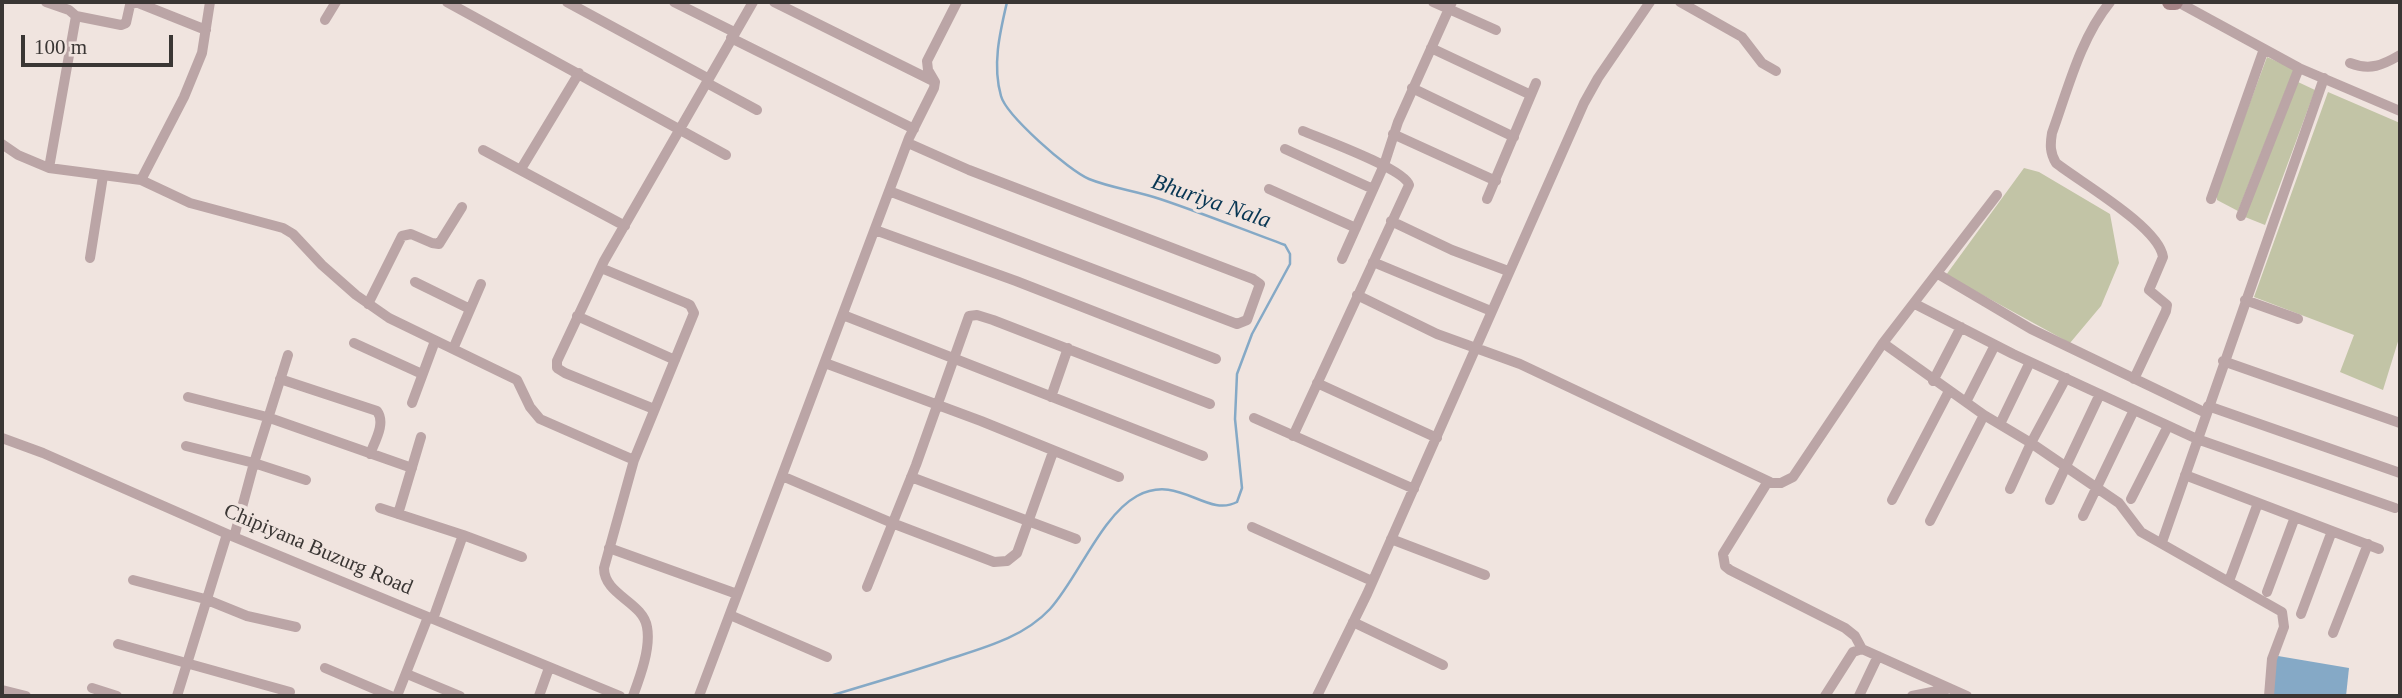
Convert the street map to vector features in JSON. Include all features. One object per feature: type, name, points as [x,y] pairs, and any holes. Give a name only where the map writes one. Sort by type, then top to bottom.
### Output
[{"type":"street","points":[[46,2],[69,10],[76,16],[121,25],[126,23],[130,5],[136,2],[206,30]]},
{"type":"street","points":[[141,180],[184,97],[202,53],[210,2]]},
{"type":"street","points":[[325,20],[336,2]]},
{"type":"street","points":[[447,2],[726,155]]},
{"type":"street","points":[[567,2],[585,6],[757,110]]},
{"type":"street","points":[[674,2],[914,129]]},
{"type":"street","points":[[654,409],[557,368],[557,361],[601,268],[753,2]]},
{"type":"street","points":[[774,2],[935,82]]},
{"type":"street","points":[[935,82],[928,70],[927,61],[957,2]]},
{"type":"street","points":[[1433,2],[1451,5],[1496,30]]},
{"type":"street","points":[[1317,696],[1373,581],[1584,103],[1650,2]]},
{"type":"street","points":[[1679,2],[1742,37],[1762,63],[1776,71]]},
{"type":"street","points":[[2109,2],[2100,14],[2081,53],[2050,145],[2051,155],[2056,163],[2122,209],[2162,251],[2163,257],[2149,290],[2164,300],[2167,304],[2166,311],[2134,379]]},
{"type":"street","points":[[2174,2],[2299,68],[2400,111]]},
{"type":"street","points":[[1342,259],[1384,165],[1393,134],[1412,88],[1451,5]]},
{"type":"street","points":[[49,168],[76,16]]},
{"type":"street","points":[[1431,48],[1531,95]]},
{"type":"street","points":[[2211,199],[2264,49]]},
{"type":"street","points":[[2350,64],[2370,68],[2385,64],[2400,55]]},
{"type":"street","points":[[2241,216],[2299,68]]},
{"type":"street","points":[[521,169],[579,73]]},
{"type":"street","points":[[2162,542],[2324,78]]},
{"type":"street","points":[[699,696],[908,143],[935,82]]},
{"type":"street","points":[[1487,199],[1536,83]]},
{"type":"street","points":[[1412,88],[1514,137]]},
{"type":"street","points":[[1293,436],[1406,191],[1408,181],[1384,165],[1303,131]]},
{"type":"street","points":[[1393,134],[1496,181]]},
{"type":"street","points":[[890,191],[1237,324],[1247,320],[1259,292],[1261,284],[1253,278],[970,170],[908,143]]},
{"type":"street","points":[[2,144],[18,155],[49,168],[141,180],[190,203],[289,230],[322,265],[368,304],[389,318],[517,380],[535,414],[550,425],[634,460]]},
{"type":"street","points":[[483,149],[625,226]]},
{"type":"street","points":[[1285,149],[1373,189]]},
{"type":"street","points":[[90,258],[103,176]]},
{"type":"street","points":[[1269,189],[1356,228]]},
{"type":"street","points":[[1357,295],[1409,323],[1520,364],[1770,482],[1781,483],[1793,477],[1883,343],[1997,195]]},
{"type":"street","points":[[368,304],[402,236],[411,234],[439,244],[462,207]]},
{"type":"street","points":[[1391,221],[1452,250],[1508,271]]},
{"type":"street","points":[[875,230],[1016,281],[1216,359]]},
{"type":"street","points":[[1373,262],[1491,311]]},
{"type":"street","points":[[601,268],[690,305],[694,313],[634,460],[604,568],[606,579],[642,615],[648,626],[645,652],[633,696]]},
{"type":"street","points":[[1938,274],[2031,329],[2134,379],[2207,409],[2400,473]]},
{"type":"street","points":[[415,282],[470,309]]},
{"type":"street","points":[[453,349],[481,284]]},
{"type":"street","points":[[2245,300],[2298,319]]},
{"type":"street","points":[[1915,304],[2030,362],[2197,439],[2395,508]]},
{"type":"street","points":[[867,587],[911,477],[967,320],[973,314],[1210,404]]},
{"type":"street","points":[[843,315],[1203,456]]},
{"type":"street","points":[[577,316],[675,360]]},
{"type":"street","points":[[1933,381],[1961,327]]},
{"type":"street","points":[[412,402],[435,341]]},
{"type":"street","points":[[354,343],[422,374]]},
{"type":"street","points":[[1883,343],[1933,381],[2119,503],[2141,532],[2282,612],[2284,620],[2272,659],[2269,696]]},
{"type":"street","points":[[1966,402],[1995,345]]},
{"type":"street","points":[[1051,397],[1068,348]]},
{"type":"street","points":[[177,696],[205,599],[231,536],[288,355]]},
{"type":"street","points":[[2224,361],[2400,423]]},
{"type":"street","points":[[2000,424],[2030,362]]},
{"type":"street","points":[[825,363],[1119,477]]},
{"type":"street","points":[[280,379],[377,411],[381,422],[370,454]]},
{"type":"street","points":[[2010,489],[2031,443],[2066,379]]},
{"type":"street","points":[[1317,383],[1437,438]]},
{"type":"street","points":[[1892,500],[1949,391]]},
{"type":"street","points":[[2050,500],[2100,394]]},
{"type":"street","points":[[188,397],[267,417],[412,468]]},
{"type":"street","points":[[2083,516],[2134,410]]},
{"type":"street","points":[[1930,521],[1984,415]]},
{"type":"street","points":[[1254,418],[1414,489]]},
{"type":"street","points":[[2131,499],[2168,426]]},
{"type":"street","points":[[398,514],[421,437]]},
{"type":"street","name":"Chipiyana Buzurg Road","points":[[2,438],[43,453],[231,536],[620,696]]},
{"type":"street","points":[[186,446],[254,463],[306,480]]},
{"type":"street","points":[[782,476],[892,523],[972,554],[1001,562],[1017,553],[1053,452]]},
{"type":"street","points":[[2185,475],[2379,549]]},
{"type":"street","points":[[911,477],[1076,539]]},
{"type":"street","points":[[1770,482],[1764,487],[1726,547],[1723,555],[1725,566],[1845,628],[1855,636],[1862,649],[1967,696]]},
{"type":"street","points":[[2229,581],[2258,503]]},
{"type":"street","points":[[380,508],[522,557]]},
{"type":"street","points":[[2267,592],[2295,517]]},
{"type":"street","points":[[1252,527],[1373,581]]},
{"type":"street","points":[[2301,614],[2332,531]]},
{"type":"street","points":[[397,696],[463,535]]},
{"type":"street","points":[[1391,539],[1485,575]]},
{"type":"street","points":[[2333,633],[2368,544]]},
{"type":"street","points":[[609,548],[737,594]]},
{"type":"street","points":[[133,580],[205,599],[247,616],[296,628]]},
{"type":"street","points":[[730,615],[827,657]]},
{"type":"street","points":[[1353,622],[1443,665]]},
{"type":"street","points":[[118,645],[290,692]]},
{"type":"street","points":[[1825,696],[1853,652],[1862,649]]},
{"type":"street","points":[[1859,696],[1878,656]]},
{"type":"street","points":[[325,668],[391,696]]},
{"type":"street","points":[[539,696],[549,668]]},
{"type":"street","points":[[407,674],[460,696]]},
{"type":"street","points":[[92,688],[117,696]]},
{"type":"street","points":[[1912,696],[1947,689]]},
{"type":"street","points":[[2,690],[26,696]]},
{"type":"green space","points":[[2267,57],[2294,69],[2238,211],[2217,200],[2217,191]]},
{"type":"green space","points":[[2298,82],[2315,90],[2265,225],[2245,217]]},
{"type":"green space","points":[[2328,92],[2400,123],[2400,335],[2383,390],[2340,372],[2354,335],[2254,297]]},
{"type":"green space","points":[[2024,168],[2039,172],[2110,214],[2119,263],[2101,306],[2070,343],[1946,275]]},
{"type":"water","points":[[2278,656],[2349,668],[2346,696],[2271,696],[2274,659]]},
{"type":"waterway","name":"Bhuriya Nala","points":[[830,696],[988,646],[1028,628],[1050,609],[1060,596],[1112,518],[1137,496],[1152,490],[1166,489],[1214,505],[1226,505],[1237,502],[1242,488],[1235,419],[1237,374],[1252,334],[1290,264],[1290,254],[1285,245],[1151,196],[1089,179],[1039,142],[1005,105],[998,84],[997,61],[1007,2]]}]
